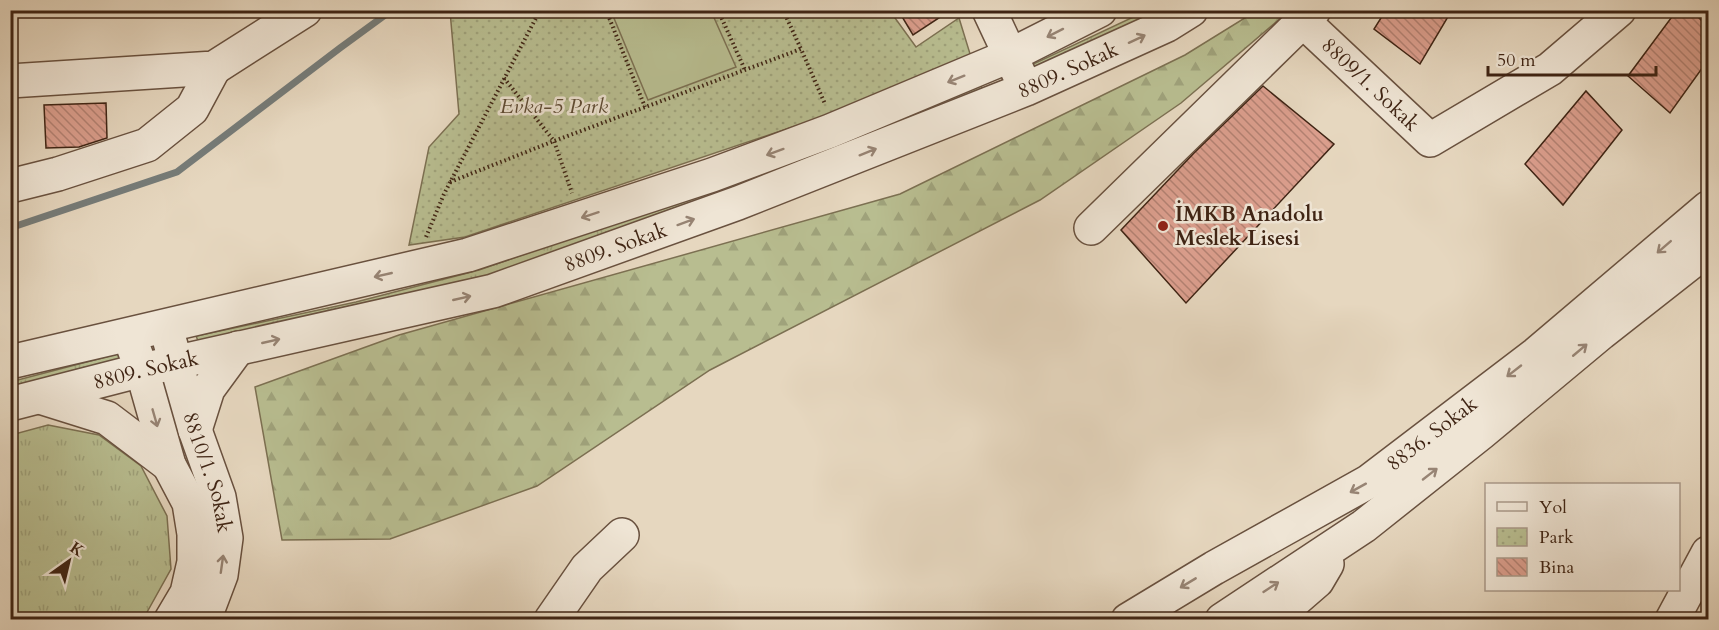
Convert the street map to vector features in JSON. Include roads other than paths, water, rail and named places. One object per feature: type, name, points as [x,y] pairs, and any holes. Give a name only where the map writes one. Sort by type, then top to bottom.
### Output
[{"type":"street","points":[[10,81],[214,68],[305,10]]},
{"type":"street","points":[[989,10],[1026,89]]},
{"type":"street","name":"8809. Sokak","points":[[10,362],[468,255],[712,175],[830,131],[1009,56],[1100,10]]},
{"type":"street","name":"8809. Sokak","points":[[25,400],[142,370],[493,291],[738,203],[1026,89],[1167,25],[1191,10]]},
{"type":"street","name":"8809/1. Sokak","points":[[1308,15],[1430,140],[1550,69],[1619,10]]},
{"type":"street","points":[[1091,228],[1308,15]]},
{"type":"street","points":[[10,186],[58,174],[147,145],[192,109],[214,68]]},
{"type":"street","name":"8836. Sokak","points":[[1128,620],[1214,568],[1368,482],[1536,354],[1708,208]]},
{"type":"street","points":[[1222,620],[1364,526],[1708,249]]},
{"type":"street","name":"8810/1. Sokak","points":[[165,326],[195,430],[219,497],[226,538],[221,575],[204,620]]},
{"type":"street","name":"8810/1. Sokak","points":[[129,334],[142,370],[169,465],[189,503],[194,534],[194,562],[186,593],[171,620]]},
{"type":"street","points":[[195,430],[208,389],[238,348]]},
{"type":"street","points":[[25,400],[107,418],[169,465]]},
{"type":"street","points":[[551,619],[587,568],[622,535]]},
{"type":"street","points":[[1272,620],[1317,581],[1339,543]]},
{"type":"street","points":[[1672,620],[1708,553]]},
{"type":"street","points":[[1691,620],[1708,588]]},
{"type":"waterway","points":[[10,228],[177,172],[392,10]]},
{"type":"place","name":"İMKB Anadolu Meslek Lisesi","points":[[1163,226]]},
{"type":"park label","name":"Evka-5 Park","points":[[554,106]]}]
